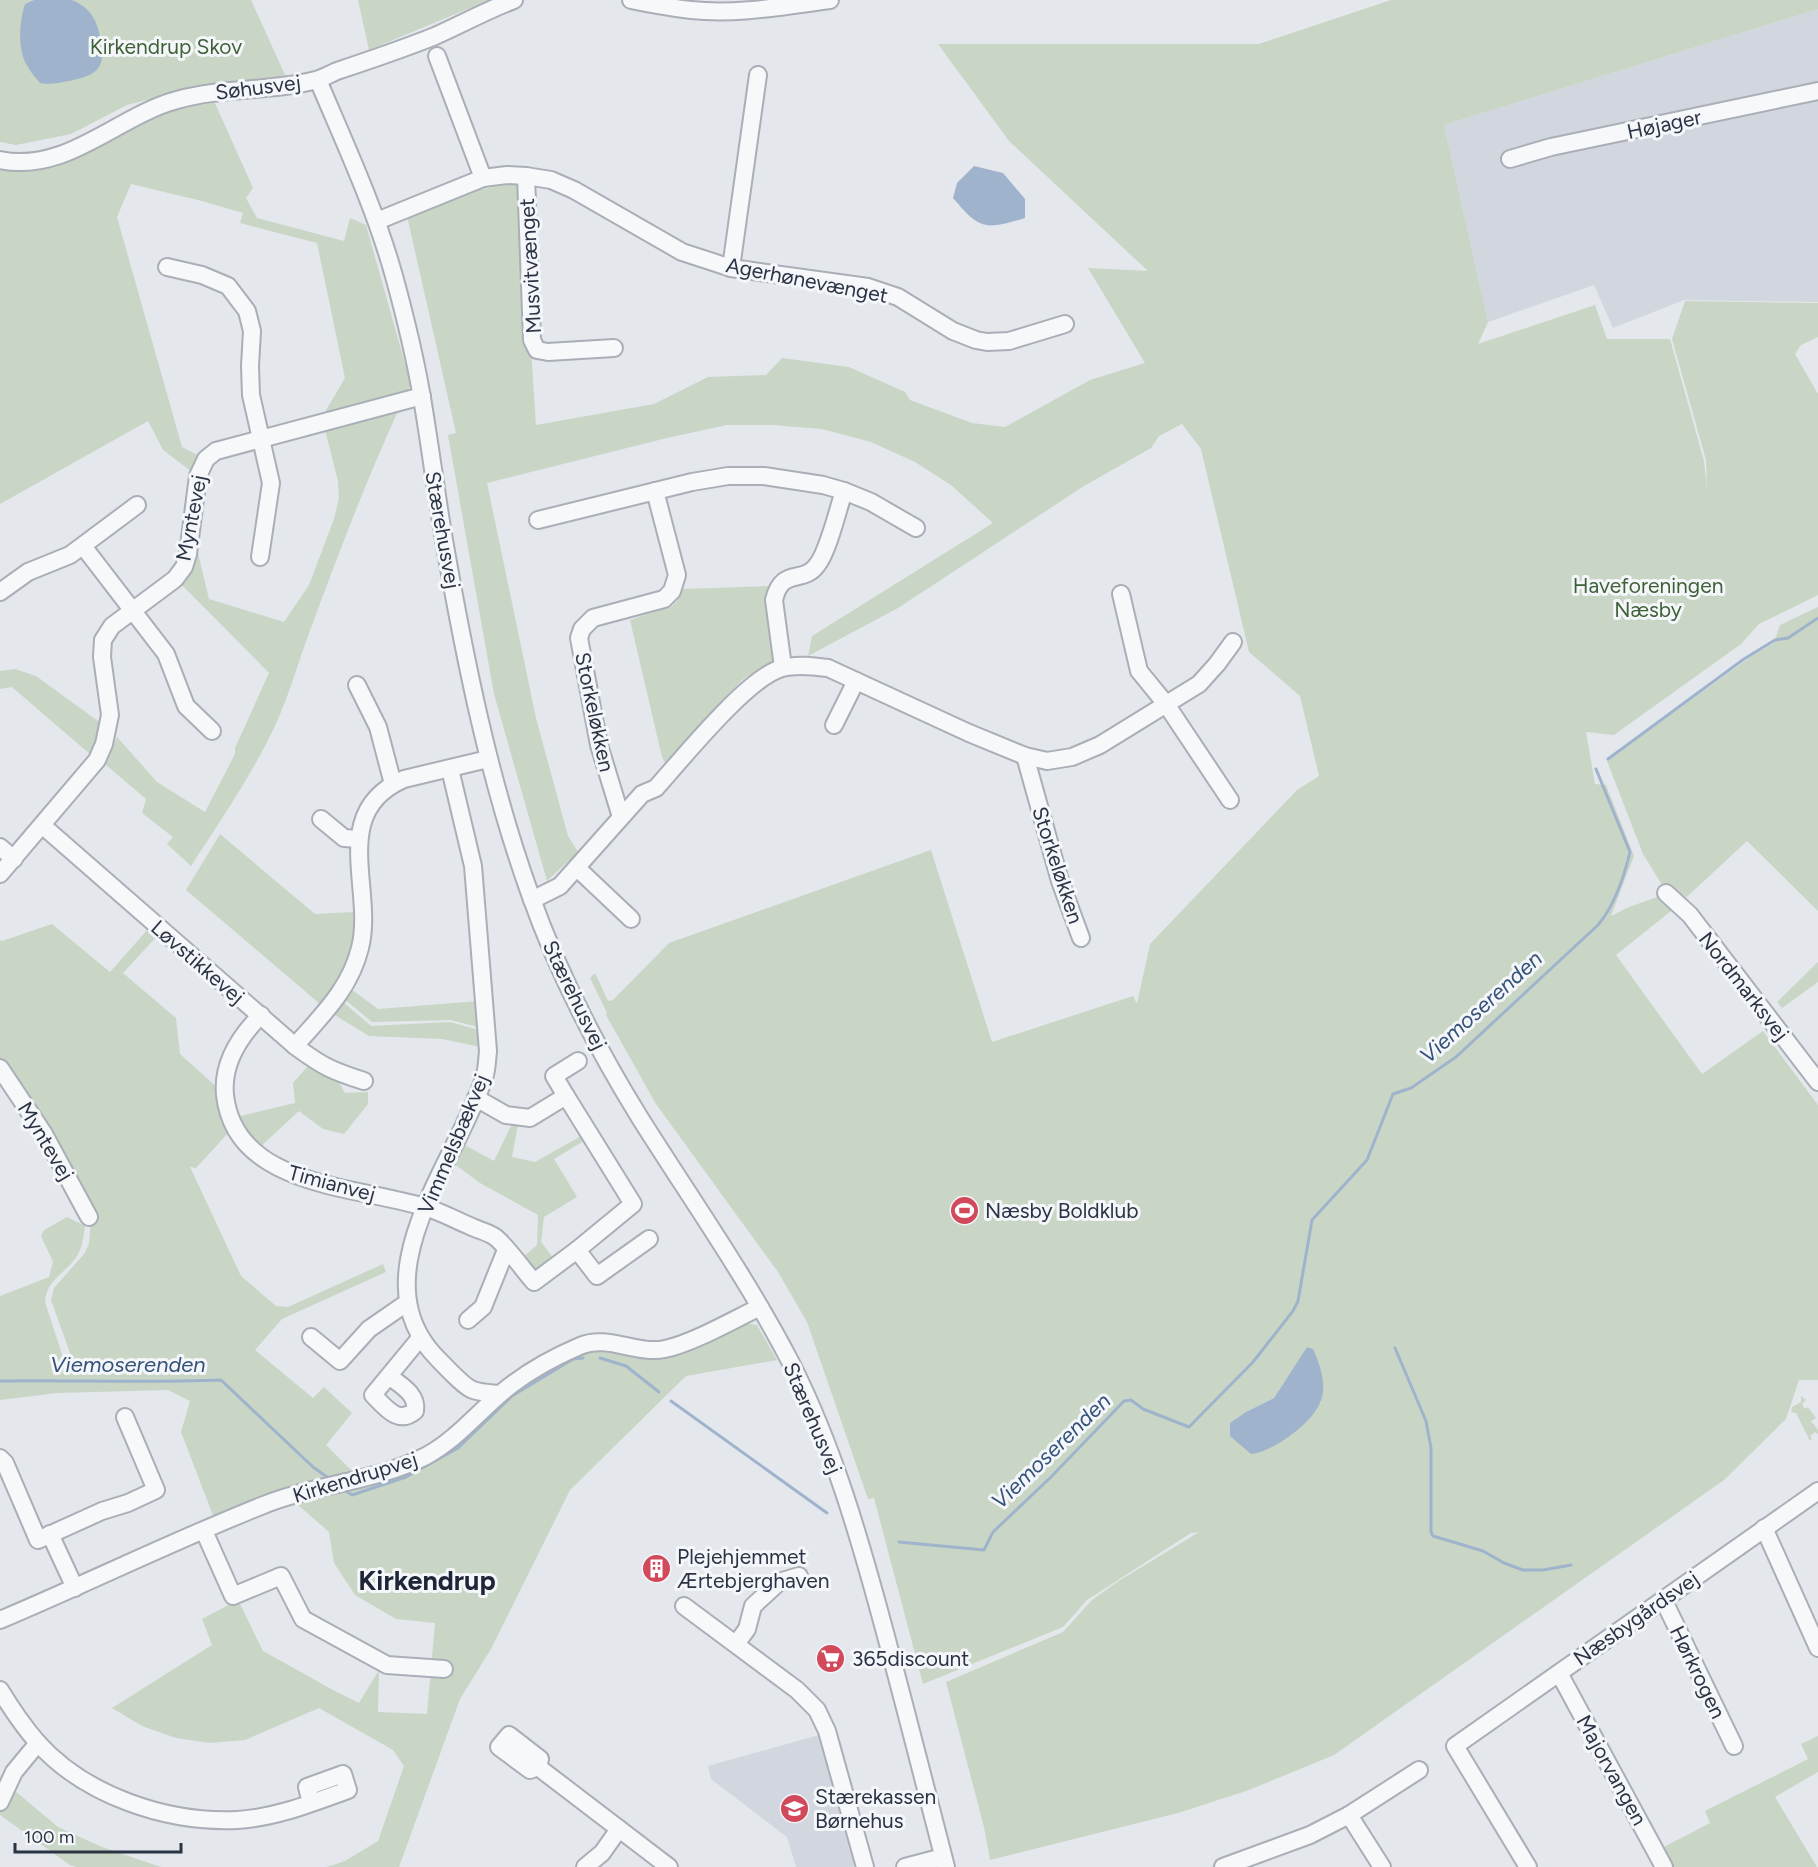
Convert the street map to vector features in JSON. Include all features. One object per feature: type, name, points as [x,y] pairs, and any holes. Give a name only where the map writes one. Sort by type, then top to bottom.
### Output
[{"type":"street","name":"Søhusvej","points":[[0,160],[34,162],[56,157],[152,109],[176,100],[202,94],[318,80],[437,35],[514,0]]},
{"type":"street","points":[[631,0],[692,10],[715,11],[752,10],[830,0]]},
{"type":"street","points":[[437,56],[483,178]]},
{"type":"street","points":[[731,268],[758,75]]},
{"type":"street","name":"Stærehusvej","points":[[318,80],[377,221],[394,276],[422,396],[445,546],[488,759],[509,833],[532,900],[557,963],[595,1041],[637,1113],[760,1307],[806,1395],[849,1506],[945,1862]]},
{"type":"street","name":"Højager","points":[[1510,159],[1551,147],[1818,91]]},
{"type":"street","name":"Agerhønevænget","points":[[377,221],[483,178],[507,175],[526,176],[551,180],[574,190],[682,252],[731,268],[868,287],[898,297],[965,337],[987,342],[1009,341],[1065,324]]},
{"type":"street","name":"Musvitvænget","points":[[526,176],[532,340],[537,350],[548,352],[614,348]]},
{"type":"street","points":[[167,267],[202,275],[228,286],[247,311],[252,332],[251,395],[271,483],[260,557]]},
{"type":"street","name":"Myntevej","points":[[0,874],[97,760],[104,744],[110,715],[102,657],[103,640],[112,626],[175,579],[184,567],[188,554],[198,476],[206,459],[216,451],[422,396]]},
{"type":"street","points":[[538,520],[692,482],[728,476],[784,479],[844,491],[871,502],[916,528]]},
{"type":"street","name":"Storkeløkken","points":[[621,817],[599,745],[579,638],[582,629],[593,618],[664,599],[672,591],[677,575],[655,491]]},
{"type":"street","points":[[783,667],[774,600],[776,592],[788,578],[805,574],[818,565],[844,491]]},
{"type":"street","points":[[0,592],[28,572],[70,555],[137,505]]},
{"type":"street","points":[[84,546],[166,654],[186,706],[212,731]]},
{"type":"street","points":[[1121,594],[1138,671],[1166,704],[1230,800]]},
{"type":"street","points":[[532,900],[560,886],[642,794],[656,788],[750,686],[783,667],[828,668],[969,733],[1025,756],[1047,761],[1072,757],[1100,745],[1198,684],[1233,642]]},
{"type":"street","points":[[834,726],[856,681]]},
{"type":"street","points":[[357,685],[378,727],[393,784]]},
{"type":"street","name":"Storkeløkken","points":[[1025,756],[1060,881],[1082,938]]},
{"type":"street","points":[[295,1046],[339,996],[348,982],[361,946],[363,924],[358,839],[368,811],[378,796],[393,784],[404,779],[488,759]]},
{"type":"street","name":"Vimmelsbækvej","points":[[450,768],[473,866],[488,1051],[485,1076],[426,1207],[415,1236],[406,1271],[410,1315],[420,1338],[435,1356],[471,1390]]},
{"type":"street","points":[[321,819],[344,838],[358,839]]},
{"type":"street","name":"Løvstikkevej","points":[[43,826],[295,1046],[320,1065],[364,1081]]},
{"type":"street","points":[[0,847],[14,859]]},
{"type":"street","points":[[577,868],[631,919]]},
{"type":"street","name":"Nordmarksvej","points":[[1666,893],[1690,915],[1818,1082]]},
{"type":"street","name":"Timianvej","points":[[261,1015],[237,1044],[228,1064],[225,1090],[227,1109],[236,1130],[250,1148],[268,1163],[291,1174],[426,1207],[496,1238],[534,1282],[577,1250]]},
{"type":"street","points":[[578,1061],[554,1076],[633,1204],[577,1250],[597,1276],[649,1239]]},
{"type":"street","name":"Myntevej","points":[[0,1068],[44,1134],[89,1216]]},
{"type":"street","points":[[476,1098],[506,1115],[530,1118],[566,1096]]},
{"type":"street","points":[[468,1320],[483,1307],[506,1250]]},
{"type":"street","points":[[311,1337],[340,1361],[369,1329],[408,1302]]},
{"type":"street","name":"Kirkendrupvej","points":[[0,1620],[263,1505],[396,1468],[425,1456],[447,1443],[500,1394],[546,1363],[588,1343],[605,1341],[646,1349],[663,1349],[682,1343],[760,1307]]},
{"type":"street","points":[[388,1376],[420,1338]]},
{"type":"street","points":[[475,1417],[471,1390],[500,1394]]},
{"type":"street","points":[[0,1458],[5,1463],[38,1540],[156,1490],[124,1417]]},
{"type":"street","name":"Næsbygårdsvej","points":[[1528,1867],[1455,1746],[1818,1491]]},
{"type":"street","points":[[1764,1528],[1818,1648]]},
{"type":"street","points":[[204,1531],[233,1596],[281,1576],[303,1619],[387,1665],[444,1669]]},
{"type":"street","points":[[50,1534],[75,1588]]},
{"type":"street","points":[[736,1644],[747,1629],[753,1606],[779,1582],[799,1576]]},
{"type":"street","name":"Hørkrogen","points":[[1663,1599],[1734,1746]]},
{"type":"street","points":[[684,1606],[797,1690],[817,1710],[827,1731],[865,1867]]},
{"type":"street","name":"Majorvangen","points":[[1559,1673],[1664,1867]]},
{"type":"street","points":[[0,1690],[12,1710],[38,1743],[63,1766],[123,1801],[168,1814],[203,1819],[239,1820],[280,1813],[311,1803]]},
{"type":"street","points":[[0,1802],[14,1772],[38,1743]]},
{"type":"street","points":[[538,1767],[669,1867]]},
{"type":"street","points":[[1226,1867],[1300,1840],[1349,1815],[1419,1770]]},
{"type":"street","points":[[1349,1815],[1382,1867]]},
{"type":"street","points":[[585,1867],[602,1852],[619,1829]]},
{"type":"street","points":[[905,1867],[945,1862]]},
{"type":"shaded area","points":[[1818,9],[1818,302],[1684,300],[1613,328],[1594,285],[1488,322],[1444,125]]},
{"type":"shaded area","name":"Stærekassen Børnehus","points":[[819,1735],[853,1867],[796,1867],[787,1837],[711,1779],[708,1766]]},
{"type":"green space","name":"Kirkendrup Skov","points":[[0,0],[251,0],[286,77],[189,89],[127,105],[71,134],[16,145],[0,142]]},
{"type":"green space","points":[[358,0],[489,0],[369,50]]},
{"type":"green space","name":"Haveforeningen Næsby","points":[[1391,0],[1818,0],[1818,9],[1444,125],[1488,322],[1478,344],[1595,305],[1607,339],[1670,339],[1704,461],[1707,489],[1706,460],[1672,339],[1685,301],[1818,303],[1818,337],[1801,345],[1795,354],[1818,394],[1818,595],[1759,624],[1741,644],[1614,735],[1586,732],[1595,784],[1606,785],[1634,856],[1611,916],[1663,895],[1674,904],[1643,854],[1607,761],[1752,656],[1774,643],[1780,625],[1818,607],[1818,911],[1747,841],[1676,907],[1616,955],[1702,1074],[1763,1031],[1818,1105],[1818,1380],[1799,1380],[1786,1419],[1724,1480],[1334,1755],[1249,1790],[1178,1813],[990,1860],[984,1827],[946,1682],[1063,1632],[1092,1600],[1199,1532],[1191,1533],[1087,1600],[1063,1627],[923,1684],[874,1498],[868,1499],[807,1322],[778,1272],[656,1104],[606,1015],[590,978],[595,973],[608,1001],[613,1000],[669,943],[931,850],[992,1042],[1133,996],[1137,1004],[1150,944],[1297,790],[1319,776],[1300,696],[1249,652],[1201,449],[1182,424],[1159,436],[1151,448],[1084,486],[898,608],[808,656],[812,636],[993,523],[951,485],[915,462],[871,442],[822,429],[772,425],[727,425],[667,438],[487,483],[536,718],[568,836],[578,852],[547,881],[494,694],[448,435],[456,433],[407,216],[482,189],[520,183],[536,425],[654,404],[708,377],[766,375],[782,358],[849,367],[905,392],[910,400],[972,423],[1005,427],[1090,380],[1145,363],[1088,268],[1148,271],[1009,141],[938,44],[1259,44]],"holes":[[[1307,1348],[1321,1402],[1291,1436],[1246,1412],[1274,1398]]]},
{"type":"green space","points":[[214,101],[253,188],[246,198],[257,218],[344,241],[350,218],[366,225],[411,385],[405,394],[322,417],[345,378],[317,243],[240,223],[243,213],[131,184],[117,217],[182,447],[199,456],[192,472],[163,450],[148,421],[0,504],[0,168],[30,171],[76,157],[172,108]]},
{"type":"green space","points":[[399,409],[351,522],[273,729],[240,790],[191,866],[167,844],[173,837],[142,813],[146,799],[106,765],[117,737],[157,782],[205,812],[235,754],[235,748],[269,673],[181,584],[191,573],[198,553],[209,599],[284,622],[309,585],[334,519],[339,498],[338,481],[325,430]]},
{"type":"green space","points":[[768,586],[777,655],[770,663],[741,681],[665,763],[630,620],[672,606],[683,589]]},
{"type":"green space","points":[[15,669],[36,676],[102,724],[100,740],[91,755],[12,687],[0,689],[0,671]]},
{"type":"green space","points":[[220,834],[315,914],[354,912],[354,926],[346,961],[320,1004],[186,890]]},
{"type":"green space","points":[[52,924],[110,972],[149,928],[158,935],[123,973],[176,1018],[180,1054],[219,1089],[230,1131],[196,1168],[190,1167],[241,1276],[276,1306],[288,1307],[383,1264],[386,1272],[282,1319],[255,1350],[313,1398],[324,1387],[352,1413],[326,1445],[364,1483],[425,1462],[507,1394],[550,1365],[591,1349],[641,1353],[744,1323],[757,1325],[777,1360],[686,1376],[570,1490],[491,1649],[460,1699],[399,1867],[327,1867],[345,1861],[378,1841],[404,1766],[393,1750],[319,1708],[245,1740],[210,1743],[176,1738],[142,1726],[112,1708],[212,1645],[202,1619],[238,1600],[263,1651],[359,1703],[379,1670],[378,1712],[427,1714],[435,1623],[396,1619],[355,1595],[334,1563],[329,1532],[282,1491],[214,1518],[181,1432],[190,1401],[168,1390],[57,1393],[0,1400],[0,1296],[49,1277],[53,1262],[41,1236],[44,1230],[67,1217],[85,1226],[82,1244],[76,1257],[54,1280],[46,1293],[45,1302],[68,1373],[75,1367],[51,1300],[54,1288],[84,1254],[89,1244],[91,1215],[0,1062],[0,940]]},
{"type":"green space","points":[[1818,962],[1818,982],[1782,1008],[1777,1002]]},
{"type":"green space","points":[[351,989],[378,1009],[479,1001],[481,1028],[451,1020],[372,1022],[344,999]]},
{"type":"green space","points":[[342,1001],[371,1026],[450,1022],[482,1031],[481,1047],[442,1039],[369,1036],[333,1014]]},
{"type":"green space","points":[[308,1066],[336,1077],[345,1093],[368,1092],[368,1104],[344,1134],[323,1129],[299,1111],[259,1148],[236,1117],[295,1103],[293,1083]]},
{"type":"green space","points":[[512,1124],[518,1125],[512,1157],[535,1162],[581,1136],[584,1141],[554,1159],[577,1197],[544,1217],[541,1242],[554,1259],[536,1272],[521,1259],[537,1245],[538,1215],[480,1183],[453,1163],[461,1143],[494,1161]]},
{"type":"green space","points":[[1801,1396],[1806,1400],[1802,1404],[1805,1409],[1808,1407],[1816,1418],[1811,1421],[1818,1430],[1818,1434],[1815,1432],[1810,1436],[1812,1439],[1810,1441],[1796,1413],[1791,1412],[1792,1407],[1801,1402]]},
{"type":"green space","points":[[1818,1736],[1818,1772],[1775,1797],[1817,1867],[1672,1867],[1664,1847],[1710,1823],[1705,1811],[1808,1759],[1801,1744]]},
{"type":"green space","points":[[8,1785],[58,1827],[102,1847],[161,1867],[76,1867],[70,1865],[0,1815],[0,1805]]},
{"type":"water","points":[[34,0],[72,0],[91,14],[102,47],[101,62],[94,72],[79,79],[54,84],[40,83],[35,77],[24,60],[20,36],[25,4]]},
{"type":"water","points":[[974,166],[1003,173],[1025,199],[1025,218],[1001,224],[984,225],[962,209],[953,198],[957,183]]},
{"type":"water","points":[[1307,1347],[1313,1349],[1322,1376],[1323,1390],[1320,1403],[1309,1420],[1290,1436],[1270,1448],[1251,1454],[1230,1436],[1230,1423],[1274,1398]]},
{"type":"waterway","name":"Viemoserenden","points":[[1608,759],[1744,659],[1775,640],[1788,638],[1818,618]]},
{"type":"waterway","name":"Viemoserenden","points":[[899,1542],[984,1550],[993,1532],[1051,1477],[1124,1401],[1131,1400],[1143,1409],[1189,1427],[1253,1362],[1293,1311],[1298,1301],[1312,1220],[1367,1160],[1393,1094],[1411,1088],[1456,1057],[1598,925],[1609,909],[1622,881],[1630,852],[1596,769]]},
{"type":"waterway","points":[[1395,1348],[1426,1421],[1431,1448],[1431,1532],[1433,1536],[1483,1551],[1504,1563],[1523,1570],[1543,1570],[1571,1565]]},
{"type":"waterway","name":"Viemoserenden","points":[[346,1491],[352,1495],[406,1477],[458,1448],[512,1396],[573,1359],[583,1358]]},
{"type":"waterway","name":"Viemoserenden","points":[[600,1358],[626,1366],[659,1392]]},
{"type":"waterway","name":"Viemoserenden","points":[[0,1381],[221,1380],[313,1467],[327,1477]]},
{"type":"waterway","name":"Viemoserenden","points":[[671,1401],[827,1513]]},
{"type":"place","name":"Næsby Boldklub","points":[[964,1210]]},
{"type":"place","name":"Plejehjemmet Ærtebjerghaven","points":[[656,1568]]},
{"type":"place","name":"365discount","points":[[831,1658]]},
{"type":"place","name":"Stærekassen Børnehus","points":[[794,1808]]},
{"type":"district","name":"Kirkendrup","points":[[427,1580]]}]
